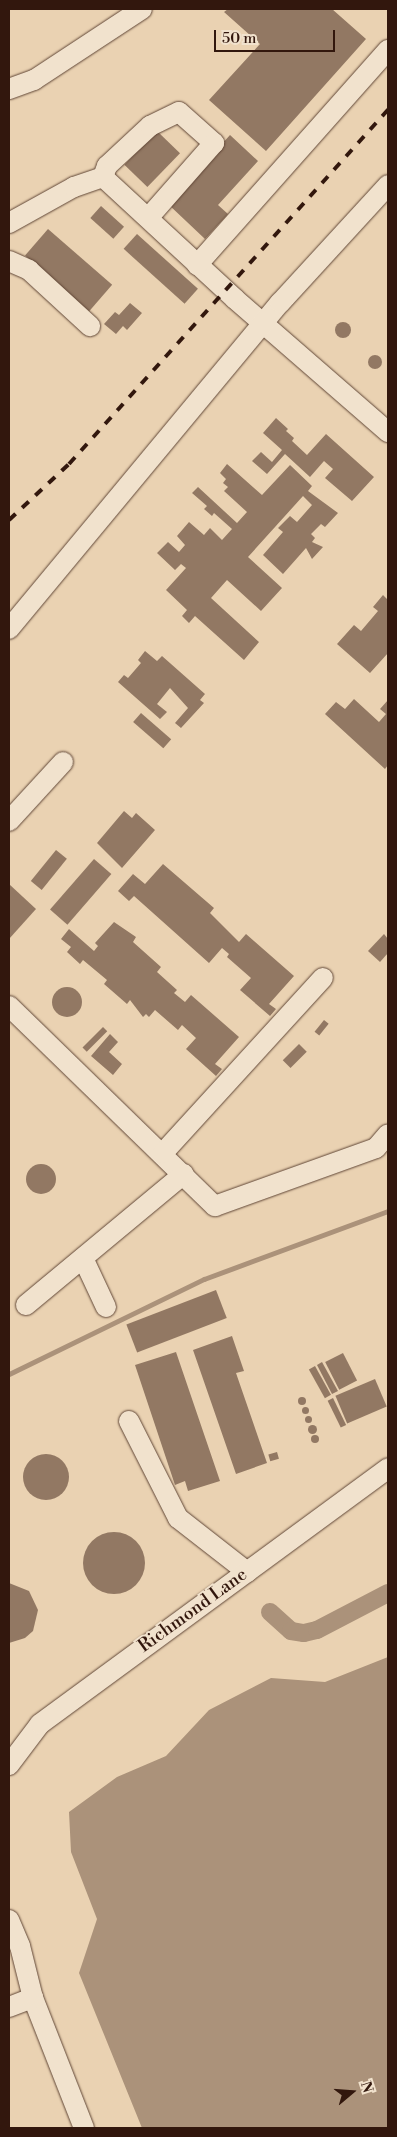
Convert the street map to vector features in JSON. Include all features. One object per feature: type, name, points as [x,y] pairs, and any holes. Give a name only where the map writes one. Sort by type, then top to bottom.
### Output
[{"type":"lane","points":[[9,90],[34,80],[142,9]]},
{"type":"lane","points":[[197,265],[388,50]]},
{"type":"lane","points":[[9,223],[74,188],[103,177],[107,166],[150,126],[179,112],[214,143],[149,217]]},
{"type":"lane","points":[[103,177],[149,217],[197,265],[388,432]]},
{"type":"lane","points":[[9,628],[263,324],[388,185]]},
{"type":"lane","points":[[9,262],[29,270],[90,326]]},
{"type":"lane","points":[[9,820],[63,762]]},
{"type":"lane","points":[[163,1152],[323,978]]},
{"type":"lane","points":[[9,1006],[163,1152],[215,1206],[376,1148],[388,1134]]},
{"type":"lane","points":[[26,1305],[184,1174]]},
{"type":"lane","points":[[83,1258],[106,1307]]},
{"type":"lane","points":[[129,1422],[178,1518],[247,1572]]},
{"type":"lane","name":"Richmond Lane","points":[[9,1765],[40,1724],[388,1468]]},
{"type":"lane","points":[[9,1920],[20,1946],[33,1998],[84,2128]]},
{"type":"lane","points":[[9,2007],[33,1998]]},
{"type":"shaded area","points":[[388,1657],[388,2128],[142,2128],[79,1973],[97,1919],[71,1852],[69,1812],[117,1777],[166,1756],[209,1710],[271,1678],[325,1682]]},
{"type":"building","points":[[228,9],[332,9],[366,39],[266,151],[209,100],[260,44],[224,12]]},
{"type":"building","points":[[157,131],[180,153],[147,187],[124,165]]},
{"type":"building","points":[[230,135],[258,161],[218,205],[228,214],[205,239],[168,204]]},
{"type":"building","points":[[101,206],[124,227],[113,239],[90,218]]},
{"type":"building","points":[[48,229],[112,285],[89,311],[25,255]]},
{"type":"building","points":[[137,234],[198,289],[185,304],[124,249]]},
{"type":"building","points":[[130,303],[142,313],[127,330],[123,326],[116,334],[104,324],[115,312],[119,315]]},
{"type":"building","points":[[340,322],[346,322],[351,327],[349,336],[340,338],[335,333],[335,327]]},
{"type":"building","points":[[375,355],[380,357],[382,362],[380,367],[375,369],[370,367],[368,362],[370,357]]},
{"type":"building","points":[[276,418],[288,429],[286,431],[294,438],[292,441],[307,455],[326,434],[374,477],[352,501],[325,478],[333,469],[324,461],[310,477],[285,454],[267,474],[252,461],[261,452],[272,462],[282,450],[263,433]]},
{"type":"building","points":[[227,464],[262,495],[290,465],[312,486],[308,491],[338,513],[325,527],[321,524],[311,534],[315,538],[312,542],[323,547],[312,559],[306,548],[283,574],[263,555],[283,532],[278,528],[290,516],[297,522],[312,505],[303,496],[248,557],[282,588],[261,611],[227,580],[211,598],[259,642],[244,660],[195,616],[189,623],[182,616],[187,610],[166,590],[186,568],[181,564],[175,570],[157,553],[168,542],[179,552],[185,545],[177,536],[189,522],[204,535],[210,528],[222,540],[232,529],[214,513],[212,516],[204,509],[207,506],[192,493],[198,487],[237,523],[247,512],[224,491],[228,487],[223,483],[226,479],[220,473]]},
{"type":"building","points":[[383,595],[388,600],[388,653],[370,673],[337,644],[354,625],[361,631],[378,611],[373,607]]},
{"type":"building","points":[[145,651],[157,661],[162,656],[205,694],[200,700],[204,703],[181,728],[175,723],[188,708],[170,688],[157,704],[167,712],[160,719],[118,682],[124,675],[128,678],[141,663],[138,660]]},
{"type":"building","points":[[354,699],[379,722],[386,714],[380,709],[388,700],[388,765],[385,769],[325,714],[336,702],[345,709]]},
{"type":"building","points":[[141,713],[171,739],[163,748],[133,722]]},
{"type":"building","points":[[124,811],[132,818],[136,813],[155,830],[122,868],[97,843]]},
{"type":"building","points":[[56,850],[67,859],[42,890],[31,881]]},
{"type":"building","points":[[94,859],[111,874],[67,925],[50,910]]},
{"type":"building","points":[[163,864],[214,908],[210,913],[239,942],[246,934],[294,976],[269,1004],[276,1009],[270,1016],[240,990],[251,978],[227,957],[229,954],[222,948],[209,963],[134,896],[129,901],[118,891],[133,874],[145,884]]},
{"type":"building","points":[[9,884],[36,909],[9,939]]},
{"type":"building","points":[[114,922],[136,937],[133,942],[161,967],[157,972],[177,990],[174,993],[185,1002],[191,995],[239,1037],[215,1064],[222,1069],[216,1076],[186,1049],[196,1038],[182,1025],[178,1030],[155,1010],[149,1017],[146,1014],[143,1017],[130,1000],[127,1004],[104,984],[107,980],[83,960],[80,964],[67,952],[71,947],[61,939],[69,929],[94,951],[98,946],[95,943]]},
{"type":"building","points":[[384,934],[388,939],[388,953],[380,962],[368,951]]},
{"type":"building","points":[[67,987],[73,988],[81,996],[81,1008],[73,1016],[67,1017],[61,1016],[53,1008],[52,1002],[53,996],[61,988]]},
{"type":"building","points":[[324,1020],[329,1024],[319,1035],[315,1032]]},
{"type":"building","points":[[103,1027],[107,1031],[87,1052],[82,1048]]},
{"type":"building","points":[[110,1034],[118,1042],[109,1052],[122,1064],[113,1075],[91,1056]]},
{"type":"building","points":[[299,1044],[307,1052],[291,1068],[283,1060]]},
{"type":"building","points":[[41,1164],[52,1168],[56,1179],[52,1190],[41,1194],[30,1190],[26,1179],[30,1168]]},
{"type":"building","points":[[216,1290],[227,1318],[137,1352],[126,1324]]},
{"type":"building","points":[[232,1336],[244,1371],[236,1373],[267,1463],[236,1474],[193,1350]]},
{"type":"building","points":[[176,1352],[220,1481],[188,1491],[185,1481],[175,1485],[135,1365]]},
{"type":"building","points":[[343,1353],[357,1381],[339,1390],[325,1362]]},
{"type":"building","points":[[322,1362],[338,1391],[332,1394],[317,1365]]},
{"type":"building","points":[[315,1366],[331,1395],[325,1398],[309,1369]]},
{"type":"building","points":[[375,1379],[387,1407],[347,1423],[335,1396]]},
{"type":"building","points":[[302,1397],[306,1401],[302,1405],[298,1401]]},
{"type":"building","points":[[333,1398],[346,1425],[341,1428],[328,1401]]},
{"type":"building","points":[[305,1406],[309,1410],[305,1414],[301,1410]]},
{"type":"building","points":[[308,1415],[312,1419],[308,1423],[304,1419]]},
{"type":"building","points":[[312,1425],[316,1429],[312,1433],[308,1429]]},
{"type":"building","points":[[315,1435],[319,1439],[315,1443],[311,1439]]},
{"type":"building","points":[[277,1452],[279,1459],[270,1461],[268,1454]]},
{"type":"building","points":[[41,1454],[51,1454],[65,1464],[69,1477],[65,1490],[59,1496],[51,1500],[41,1500],[27,1490],[23,1482],[23,1472],[33,1458]]},
{"type":"building","points":[[108,1532],[120,1532],[136,1541],[143,1551],[145,1563],[143,1575],[136,1585],[120,1594],[108,1594],[97,1589],[88,1580],[83,1569],[83,1557],[88,1546],[97,1537]]},
{"type":"building","points":[[9,1583],[29,1591],[38,1610],[33,1631],[25,1638],[9,1643]]},
{"type":"waterway","points":[[9,1374],[204,1279],[388,1211]]},
{"type":"waterway","points":[[270,1612],[291,1631],[304,1633],[317,1630],[388,1593]]},
{"type":"railway","points":[[9,520],[69,464],[388,110]]}]
